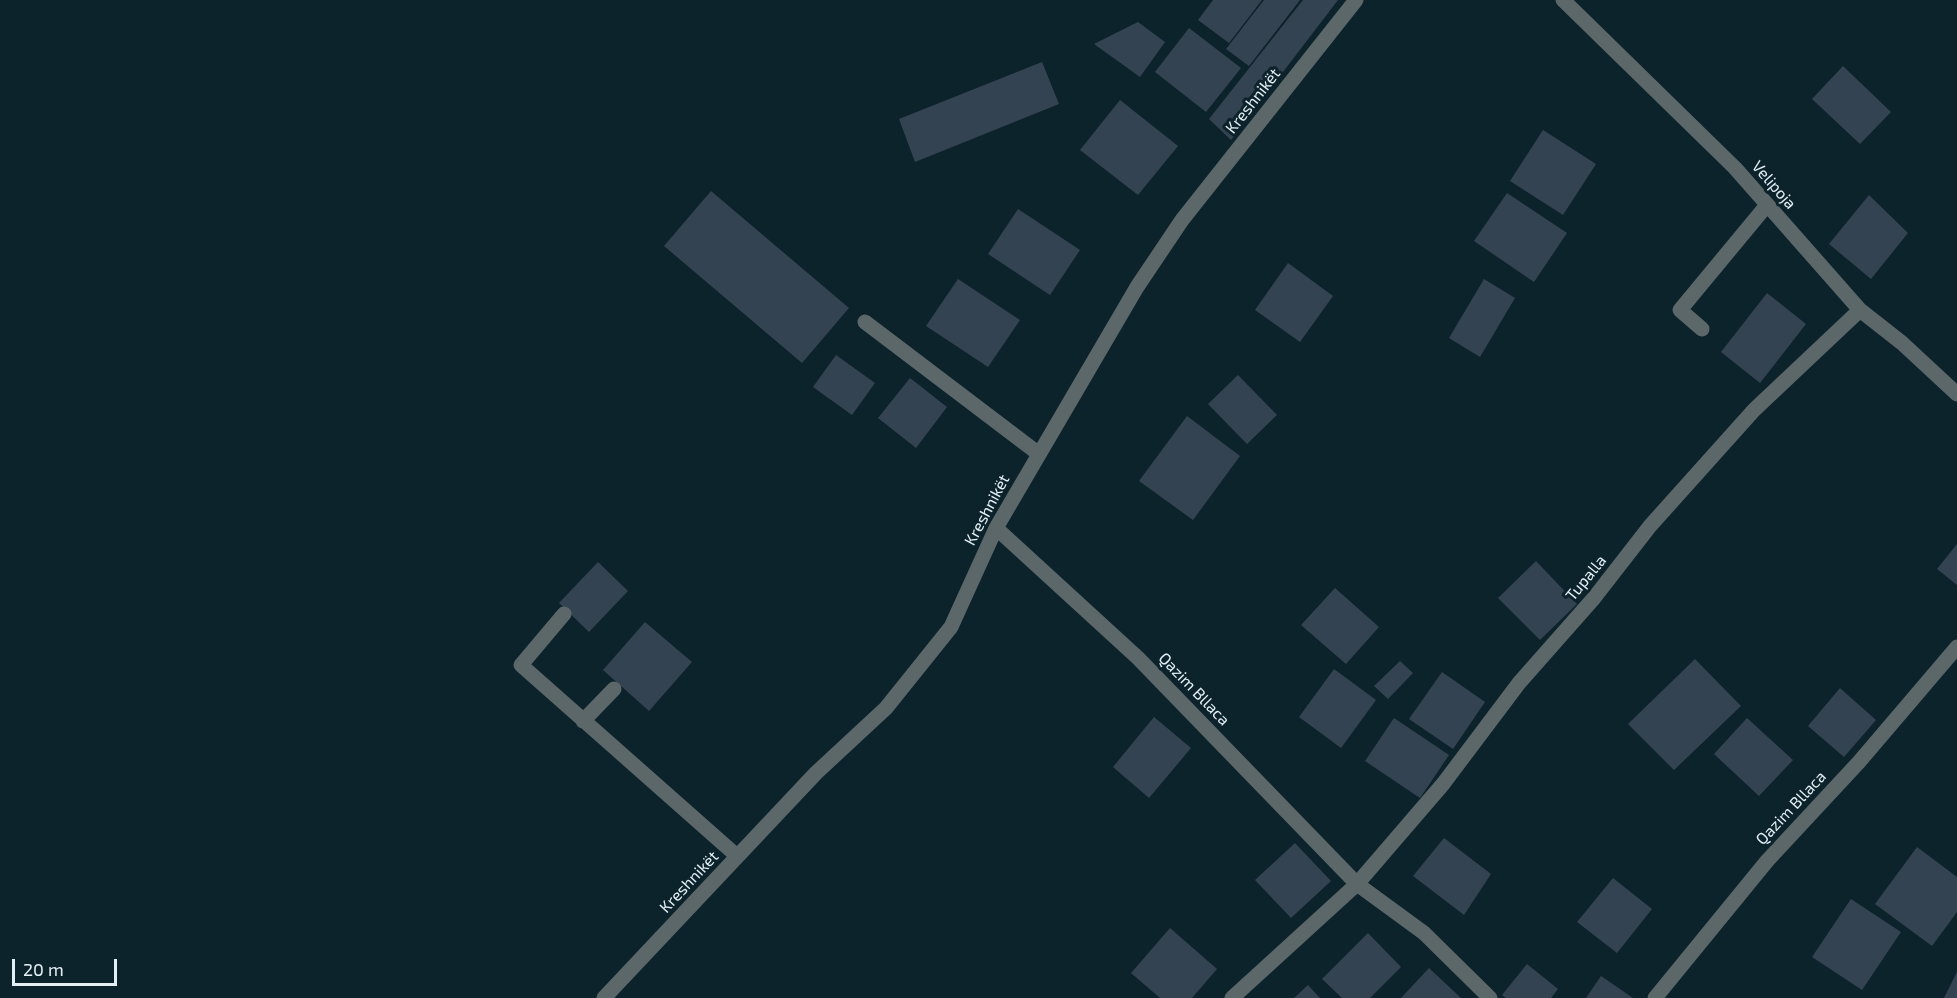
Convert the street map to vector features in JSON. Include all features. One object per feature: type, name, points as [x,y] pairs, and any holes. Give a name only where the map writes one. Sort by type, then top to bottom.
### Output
[{"type":"street","name":"Kreshnikët","points":[[607,997],[816,773],[886,708],[951,627],[996,528],[1137,287],[1182,220],[1356,0]]},
{"type":"street","name":"Velipoja","points":[[1563,0],[1735,168],[1860,310],[1902,343],[1957,394]]},
{"type":"street","points":[[1702,329],[1680,310],[1767,205]]},
{"type":"street","name":"Tupalla","points":[[1357,884],[1443,784],[1519,683],[1594,598],[1650,526],[1754,410],[1860,310]]},
{"type":"street","points":[[865,322],[1039,454]]},
{"type":"street","name":"Qazim Bllaca","points":[[996,528],[1138,658],[1357,884],[1424,933],[1490,998]]},
{"type":"street","points":[[564,614],[521,666],[737,856]]},
{"type":"street","name":"Qazim Bllaca","points":[[1655,998],[1767,861],[1859,762],[1957,647]]},
{"type":"street","points":[[583,721],[614,689]]},
{"type":"street","points":[[1232,998],[1357,884]]},
{"type":"building","points":[[1213,0],[1262,0],[1229,43],[1198,20]]},
{"type":"building","points":[[1264,0],[1300,0],[1249,66],[1226,49]]},
{"type":"building","points":[[1303,0],[1338,0],[1231,140],[1209,119]]},
{"type":"building","points":[[1138,22],[1165,42],[1140,77],[1094,44]]},
{"type":"building","points":[[1189,28],[1241,68],[1206,112],[1155,72]]},
{"type":"building","points":[[1042,62],[1059,104],[915,162],[899,119]]},
{"type":"building","points":[[1843,66],[1891,112],[1860,144],[1812,99]]},
{"type":"building","points":[[1120,100],[1178,146],[1138,195],[1080,150]]},
{"type":"building","points":[[1543,130],[1596,164],[1563,215],[1510,181]]},
{"type":"building","points":[[711,191],[849,308],[802,363],[664,246]]},
{"type":"building","points":[[1507,193],[1567,233],[1534,282],[1474,241]]},
{"type":"building","points":[[1869,195],[1908,233],[1871,279],[1829,244]]},
{"type":"building","points":[[1018,209],[1080,250],[1050,295],[988,254]]},
{"type":"building","points":[[1288,263],[1333,296],[1300,342],[1255,310]]},
{"type":"building","points":[[958,279],[1020,320],[988,367],[926,326]]},
{"type":"building","points":[[1484,279],[1515,298],[1480,357],[1449,338]]},
{"type":"building","points":[[1767,293],[1806,324],[1760,383],[1721,352]]},
{"type":"building","points":[[836,355],[875,383],[852,415],[813,387]]},
{"type":"building","points":[[1238,375],[1277,415],[1247,444],[1208,404]]},
{"type":"building","points":[[910,378],[947,407],[916,448],[878,418]]},
{"type":"building","points":[[1187,416],[1240,456],[1193,520],[1139,481]]},
{"type":"building","points":[[1957,544],[1957,585],[1937,569]]},
{"type":"building","points":[[1536,561],[1577,604],[1540,640],[1498,598]]},
{"type":"building","points":[[598,562],[628,591],[589,632],[559,603]]},
{"type":"building","points":[[1335,588],[1379,627],[1346,664],[1301,625]]},
{"type":"building","points":[[645,622],[692,662],[649,711],[603,670]]},
{"type":"building","points":[[1695,659],[1741,706],[1674,770],[1628,724]]},
{"type":"building","points":[[1400,661],[1413,673],[1388,699],[1374,686]]},
{"type":"building","points":[[1334,669],[1376,700],[1341,748],[1299,717]]},
{"type":"building","points":[[1442,672],[1485,702],[1453,749],[1409,719]]},
{"type":"building","points":[[1840,688],[1876,720],[1844,757],[1808,726]]},
{"type":"building","points":[[1154,717],[1191,748],[1149,798],[1113,767]]},
{"type":"building","points":[[1394,718],[1449,755],[1420,798],[1365,761]]},
{"type":"building","points":[[1747,718],[1793,760],[1759,796],[1714,754]]},
{"type":"building","points":[[1444,838],[1491,874],[1464,915],[1413,876]]},
{"type":"building","points":[[1295,843],[1331,881],[1291,918],[1255,880]]},
{"type":"building","points":[[1917,847],[1957,877],[1957,912],[1932,946],[1875,904]]},
{"type":"building","points":[[1613,878],[1652,909],[1617,953],[1577,922]]},
{"type":"building","points":[[1851,899],[1901,932],[1862,990],[1812,957]]},
{"type":"building","points":[[1170,928],[1217,969],[1192,998],[1160,998],[1131,973]]},
{"type":"building","points":[[1368,933],[1401,967],[1370,998],[1342,998],[1322,979]]},
{"type":"building","points":[[1527,964],[1558,989],[1551,998],[1506,998],[1502,995]]},
{"type":"building","points":[[1429,968],[1461,998],[1401,998]]},
{"type":"building","points":[[1957,972],[1957,998],[1944,998]]},
{"type":"building","points":[[1601,976],[1633,998],[1586,998]]},
{"type":"building","points":[[1308,985],[1320,998],[1294,998]]}]
